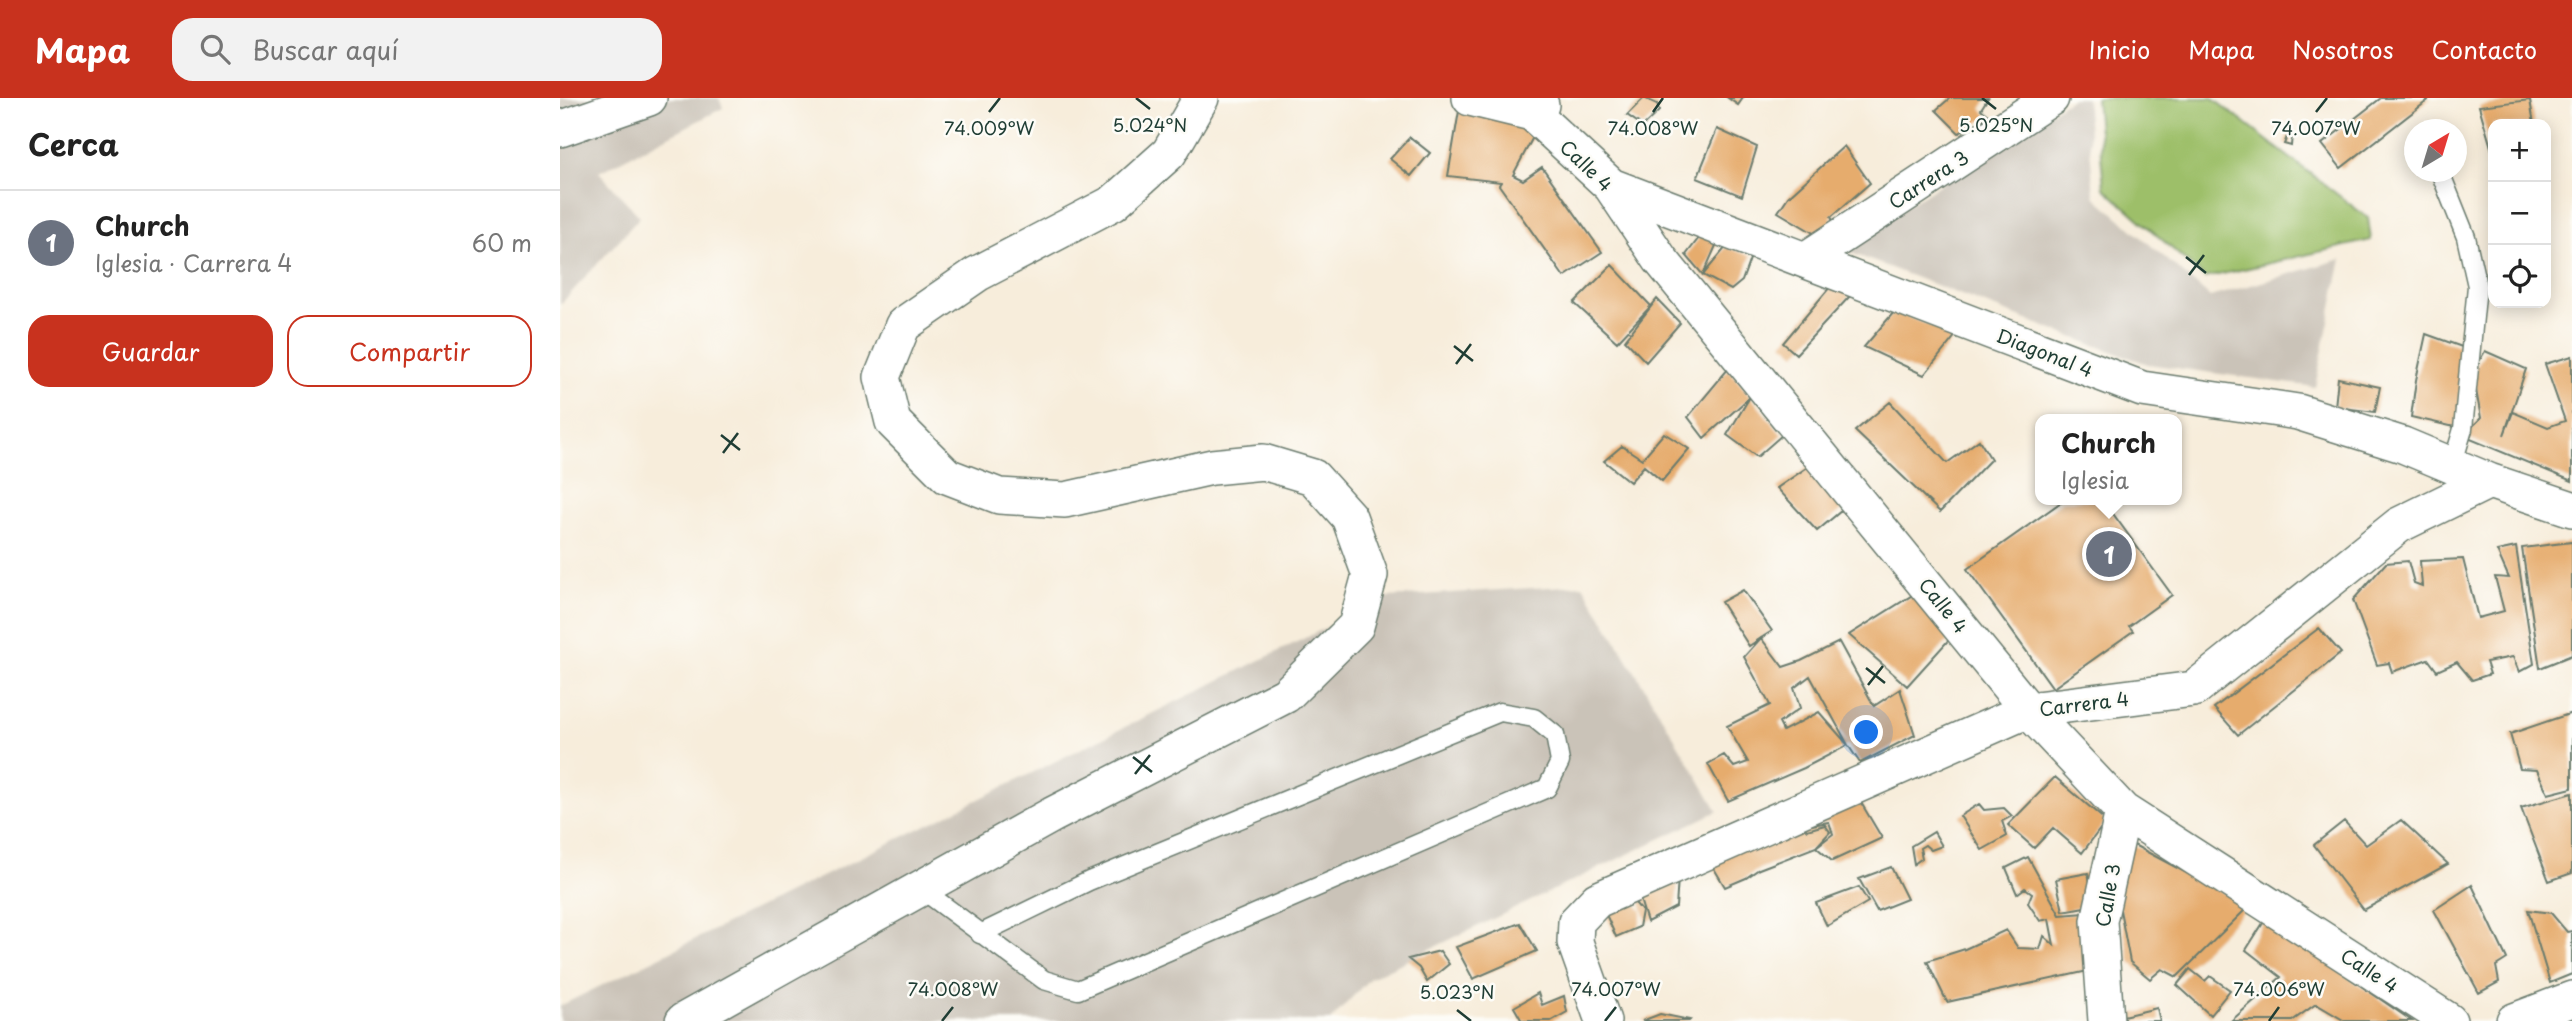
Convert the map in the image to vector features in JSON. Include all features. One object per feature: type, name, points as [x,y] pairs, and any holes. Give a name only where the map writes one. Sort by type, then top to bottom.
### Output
[{"type":"street","points":[[560,129],[649,98]]},
{"type":"street","points":[[683,1021],[1052,815],[1286,695],[1356,626],[1370,575],[1349,517],[1313,477],[1264,462],[1212,467],[1065,500],[999,496],[947,476],[893,422],[882,377],[903,325],[977,274],[1113,203],[1168,153],[1200,98]]},
{"type":"street","points":[[1470,98],[1534,103]]},
{"type":"street","name":"Carrera 3","points":[[1805,260],[2051,98]]},
{"type":"street","name":"Calle 4","points":[[1534,103],[1611,186],[1660,259],[2028,710],[2123,811],[2449,1021]]},
{"type":"street","name":"Diagonal 4","points":[[1611,186],[2142,389],[2298,412],[2403,445],[2489,481],[2572,509]]},
{"type":"street","name":"Carrera 4","points":[[1603,1021],[1575,942],[1576,922],[1598,901],[2028,710],[2194,689],[2399,525],[2489,481]]},
{"type":"street","name":"Calle 3","points":[[2106,1021],[2099,921],[2123,811]]},
{"type":"street","points":[[2514,1021],[2572,999]]},
{"type":"lane","points":[[2444,182],[2466,237],[2477,286],[2463,429],[2452,466]]},
{"type":"lane","points":[[920,888],[980,934],[1044,980],[1077,990],[1548,788],[1560,762],[1555,735],[1534,718],[1500,712],[1089,881],[980,934]]},
{"type":"shaded area","points":[[560,98],[719,98],[723,108],[599,172],[640,217],[560,305]]},
{"type":"shaded area","points":[[2072,98],[2086,98],[2094,196],[2210,297],[2342,259],[2315,387],[2148,364],[1841,249]]},
{"type":"shaded area","points":[[1583,585],[1718,811],[1370,978],[1330,1021],[560,1021],[560,1006],[1388,597]]},
{"type":"green space","points":[[2096,98],[2212,98],[2368,218],[2371,240],[2205,278],[2104,188]]},
{"type":"building","points":[[1644,98],[1657,104],[1659,111],[1643,126],[1627,115]]},
{"type":"building","points":[[1728,98],[1743,98],[1738,105]]},
{"type":"building","points":[[1950,98],[1988,98],[1981,109],[1989,116],[1959,133],[1936,110]]},
{"type":"building","points":[[2381,98],[2431,98],[2341,168],[2322,144]]},
{"type":"building","points":[[2530,100],[2533,119],[2488,119],[2488,137],[2479,106]]},
{"type":"building","points":[[1460,105],[1517,116],[1533,137],[1513,175],[1523,180],[1542,167],[1602,252],[1564,277],[1499,185],[1501,182],[1448,176]]},
{"type":"building","points":[[1717,129],[1757,147],[1742,196],[1697,178]]},
{"type":"building","points":[[2289,132],[2292,134],[2291,146],[2284,144]]},
{"type":"building","points":[[1410,137],[1430,153],[1411,176],[1390,159]]},
{"type":"building","points":[[1844,146],[1870,183],[1831,217],[1834,223],[1822,238],[1778,212],[1788,197]]},
{"type":"building","points":[[1705,230],[1718,241],[1703,275],[1686,255]]},
{"type":"building","points":[[1726,247],[1751,256],[1742,281],[1731,290],[1703,275]]},
{"type":"building","points":[[1612,265],[1651,306],[1617,342],[1574,303]]},
{"type":"building","points":[[1835,281],[1850,296],[1796,354],[1783,343]]},
{"type":"building","points":[[1657,299],[1680,323],[1646,362],[1625,340]]},
{"type":"building","points":[[1894,312],[1956,335],[1924,375],[1864,347]]},
{"type":"building","points":[[2426,334],[2462,347],[2459,428],[2411,417]]},
{"type":"building","points":[[2485,351],[2526,369],[2504,435],[2513,412],[2548,427],[2565,421],[2545,364],[2572,356],[2572,481],[2463,436],[2481,418],[2473,373]]},
{"type":"building","points":[[1728,369],[1782,435],[1757,457],[1727,435],[1750,397],[1704,438],[1688,417]]},
{"type":"building","points":[[2338,378],[2380,387],[2375,412],[2335,407]]},
{"type":"building","points":[[1890,402],[1947,463],[1979,440],[1991,459],[1940,512],[1855,431]]},
{"type":"building","points":[[1664,433],[1689,449],[1662,481],[1644,466],[1630,482],[1604,461],[1622,446],[1642,459]]},
{"type":"building","points":[[1818,460],[1848,505],[1817,531],[1777,488]]},
{"type":"building","points":[[2057,505],[2107,505],[2172,595],[2129,626],[2133,631],[2053,688],[1967,569]]},
{"type":"building","points":[[2572,542],[2572,655],[2540,668],[2522,548]]},
{"type":"building","points":[[2516,547],[2534,664],[2519,672],[2513,657],[2486,662],[2490,674],[2472,680],[2457,662],[2437,671],[2428,659],[2392,672],[2389,663],[2377,665],[2353,600],[2386,563],[2408,561],[2414,583],[2422,586],[2420,561],[2463,559],[2478,618],[2504,611],[2495,577],[2509,578],[2497,551]]},
{"type":"building","points":[[1927,586],[1955,633],[1907,686],[1849,635]]},
{"type":"building","points":[[1743,590],[1772,631],[1749,646],[1721,602]]},
{"type":"building","points":[[2319,628],[2341,653],[2238,735],[2214,708]]},
{"type":"building","points":[[1761,638],[1783,667],[1839,642],[1874,706],[1900,689],[1915,735],[1860,763],[1848,745],[1804,768],[1728,801],[1708,764],[1724,755],[1734,767],[1748,762],[1727,726],[1770,705],[1744,657]],"holes":[[[1810,676],[1848,745],[1819,712],[1783,731],[1779,723],[1800,708],[1794,688]]]},
{"type":"building","points":[[2572,713],[2572,788],[2548,794],[2537,770],[2520,769],[2510,734]]},
{"type":"building","points":[[2055,777],[2106,821],[2082,853],[2053,828],[2034,848],[2008,825]]},
{"type":"building","points":[[2572,793],[2572,873],[2549,881],[2521,808]]},
{"type":"building","points":[[1860,801],[1882,838],[1832,861],[1816,847],[1833,834],[1829,822],[1806,826]]},
{"type":"building","points":[[1979,804],[1984,810],[2004,808],[2012,816],[2002,821],[2007,836],[1982,850],[1960,816]]},
{"type":"building","points":[[1790,815],[1807,830],[1825,825],[1830,832],[1816,847],[1759,869],[1725,887],[1712,865]]},
{"type":"building","points":[[2401,820],[2448,864],[2364,910],[2314,845],[2344,821],[2366,845]]},
{"type":"building","points":[[1934,832],[1942,846],[1931,850],[1925,845],[1920,848],[1922,858],[1914,864],[1911,846]]},
{"type":"building","points":[[2132,844],[2249,906],[2177,977],[2162,969],[2150,979],[2130,962],[2116,889]]},
{"type":"building","points":[[2028,857],[2060,915],[2085,913],[2088,971],[1947,1002],[1927,961],[1965,949],[2006,930],[2018,948],[2040,949],[2044,936],[2054,945],[2049,919],[2040,921],[2028,903],[2032,893],[2025,888],[2017,894],[2006,868]]},
{"type":"building","points":[[1891,867],[1907,899],[1877,911],[1859,879]]},
{"type":"building","points":[[2088,873],[2095,905],[2063,911],[2056,879]]},
{"type":"building","points":[[1678,878],[1676,907],[1647,922],[1639,896]]},
{"type":"building","points":[[2472,885],[2507,959],[2496,966],[2499,982],[2479,993],[2434,910]]},
{"type":"building","points":[[1859,887],[1868,902],[1827,926],[1816,903]]},
{"type":"building","points":[[1630,897],[1642,911],[1639,927],[1616,937],[1604,910]]},
{"type":"building","points":[[2528,910],[2551,913],[2567,932],[2572,931],[2572,974],[2550,983]]},
{"type":"building","points":[[2265,920],[2412,1021],[2345,1021],[2316,1004],[2292,1021],[2231,1021],[2281,977],[2246,950]]},
{"type":"building","points":[[1520,923],[1537,951],[1473,979],[1456,947]]},
{"type":"building","points":[[1440,951],[1449,964],[1427,982],[1419,968],[1408,959]]},
{"type":"building","points":[[2190,969],[2205,981],[2210,976],[2230,990],[2210,1015],[2177,985]]},
{"type":"building","points":[[1538,993],[1542,1005],[1564,996],[1567,1012],[1551,1021],[1522,1021],[1514,1007]]},
{"type":"building","points":[[2157,1008],[2160,1021],[2125,1021],[2123,1016]]},
{"type":"building","points":[[1660,1014],[1690,1020],[1642,1021]]},
{"type":"place","name":"Church","points":[[2109,554]]}]
